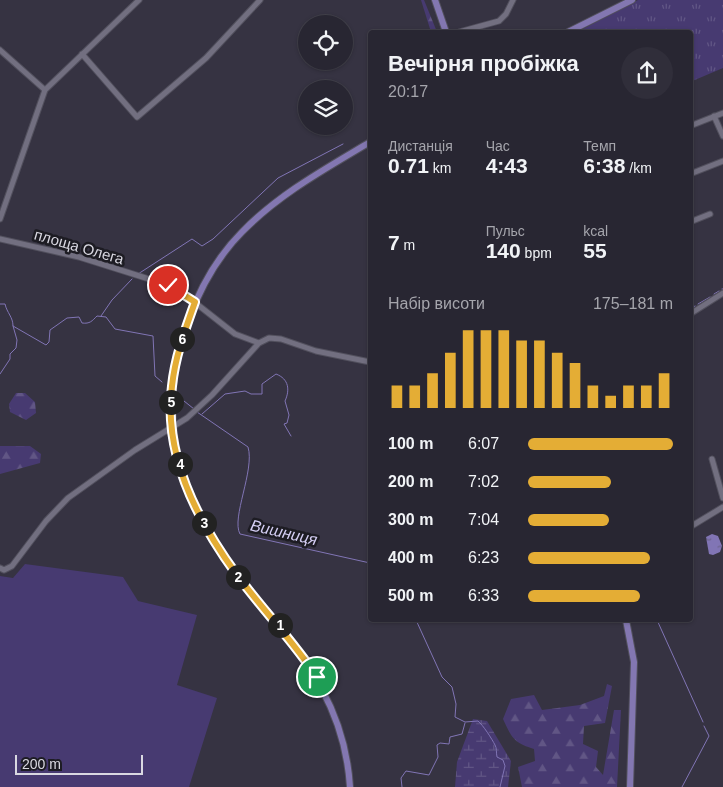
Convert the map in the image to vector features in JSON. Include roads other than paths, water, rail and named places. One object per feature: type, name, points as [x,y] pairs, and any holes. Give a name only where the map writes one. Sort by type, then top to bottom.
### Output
[{"type":"main road","points":[[435,0],[445,29]]},
{"type":"main road","points":[[572,30],[632,0]]},
{"type":"main road","points":[[350,787],[340,732],[317,677],[299,650],[238,577],[217,547],[189,493],[172,427],[171,405],[173,375],[182,338],[195,302],[215,265],[255,219],[304,182],[368,143]]},
{"type":"main road","points":[[626,622],[634,662],[630,787]]},
{"type":"street","points":[[0,219],[44,90],[139,0]]},
{"type":"street","points":[[82,54],[137,117],[206,58],[260,0]]},
{"type":"street","points":[[466,30],[499,21],[506,14],[513,0]]},
{"type":"street","points":[[0,50],[44,90]]},
{"type":"street","points":[[693,125],[723,113]]},
{"type":"street","points":[[714,116],[723,136]]},
{"type":"street","points":[[693,173],[723,161]]},
{"type":"street","points":[[693,221],[710,214]]},
{"type":"street","name":"площа Олега","points":[[0,239],[79,257],[178,290],[235,334],[259,342]]},
{"type":"street","points":[[693,312],[723,293]]},
{"type":"street","points":[[2,569],[12,566],[34,536],[68,498],[200,406],[259,342],[269,338],[281,339],[316,350],[368,362]]},
{"type":"street","points":[[712,459],[723,498]]},
{"type":"street","points":[[693,525],[723,507]]},
{"type":"water","points":[[712,534],[718,536],[722,546],[720,552],[713,555],[709,554],[706,537]]},
{"type":"waterway","points":[[138,274],[192,239],[202,246],[213,239],[278,178],[343,144]]},
{"type":"waterway","points":[[101,316],[112,300],[132,279]]},
{"type":"waterway","points":[[714,294],[719,291]]},
{"type":"waterway","points":[[698,304],[710,297]]},
{"type":"waterway","name":"Вишниця","points":[[0,304],[5,304],[13,326],[46,345],[49,342],[50,330],[67,318],[79,317],[82,323],[87,323],[97,316],[106,317],[115,329],[153,336],[155,376],[162,382]]},
{"type":"waterway","points":[[0,374],[10,359],[10,354],[16,348],[17,340],[13,326]]},
{"type":"waterway","points":[[202,414],[225,394],[245,391],[251,394],[262,394],[262,384],[276,374],[284,379],[288,389],[285,401],[289,415],[287,423],[284,424],[291,436]]},
{"type":"waterway","name":"Вишниця","points":[[184,401],[194,409]]},
{"type":"waterway","name":"Вишниця","points":[[197,412],[248,447],[248,468],[238,517],[240,534],[368,563]]},
{"type":"waterway","name":"Вишниця","points":[[417,622],[442,677],[452,687],[456,704],[455,717],[465,722],[478,721],[495,745],[497,757],[503,760],[505,766],[500,787]]},
{"type":"waterway","points":[[658,622],[703,722]]},
{"type":"waterway","name":"Вишниця","points":[[402,787],[401,778],[406,771],[429,775],[438,757],[437,745],[440,743],[449,744],[450,737],[462,734],[465,723]]},
{"type":"waterway","points":[[682,787],[709,736],[704,726]]}]
